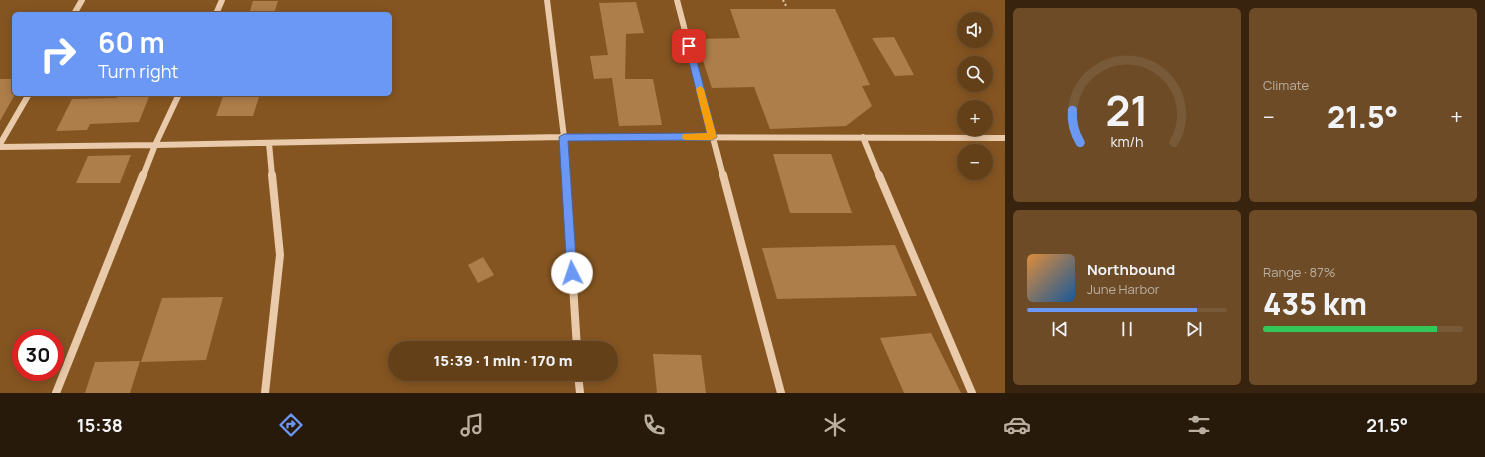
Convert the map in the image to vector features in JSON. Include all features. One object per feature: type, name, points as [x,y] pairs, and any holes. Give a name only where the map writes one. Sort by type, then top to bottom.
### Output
[{"type":"street","points":[[75,12],[82,0]]},
{"type":"street","points":[[217,12],[222,0]]},
{"type":"street","points":[[547,0],[564,137],[577,341]]},
{"type":"street","points":[[677,0],[712,137],[781,393]]},
{"type":"street","points":[[0,144],[28,96]]},
{"type":"street","points":[[56,393],[155,145],[178,96]]},
{"type":"street","points":[[0,148],[564,137],[1005,138]]},
{"type":"street","points":[[863,137],[972,393]]},
{"type":"street","points":[[265,393],[280,255],[269,143]]},
{"type":"street","points":[[579,381],[580,393]]},
{"type":"path","points":[[783,0],[786,6]]},
{"type":"building","points":[[253,1],[278,1],[275,12],[250,12]]},
{"type":"building","points":[[636,2],[644,33],[626,34],[625,79],[653,79],[662,125],[619,126],[612,78],[594,79],[590,56],[608,55],[599,3]]},
{"type":"building","points":[[730,9],[835,9],[870,85],[862,86],[872,106],[846,126],[770,129],[754,87],[712,88],[696,39],[740,38]]},
{"type":"building","points":[[894,37],[914,75],[895,76],[872,38]]},
{"type":"building","points":[[0,79],[12,79],[12,96],[14,96],[0,121]]},
{"type":"building","points":[[118,96],[149,96],[139,122],[90,124],[87,130],[56,131],[72,99],[117,98]]},
{"type":"building","points":[[223,96],[259,96],[253,116],[216,116]]},
{"type":"building","points":[[773,154],[831,154],[852,213],[790,213]]},
{"type":"building","points":[[131,155],[120,183],[76,183],[88,156]]},
{"type":"building","points":[[895,245],[917,296],[777,299],[762,248]]},
{"type":"building","points":[[483,257],[494,275],[478,283],[468,265]]},
{"type":"building","points":[[223,297],[206,360],[141,362],[162,298]]},
{"type":"building","points":[[931,333],[961,393],[904,393],[880,338]]},
{"type":"building","points":[[653,354],[701,355],[706,393],[657,393]]},
{"type":"building","points":[[140,361],[130,393],[85,393],[95,362]]},
{"type":"slow traffic","points":[[686,137],[712,137],[700,89]]},
{"type":"route","points":[[572,273],[564,137],[712,137],[689,46]]}]
